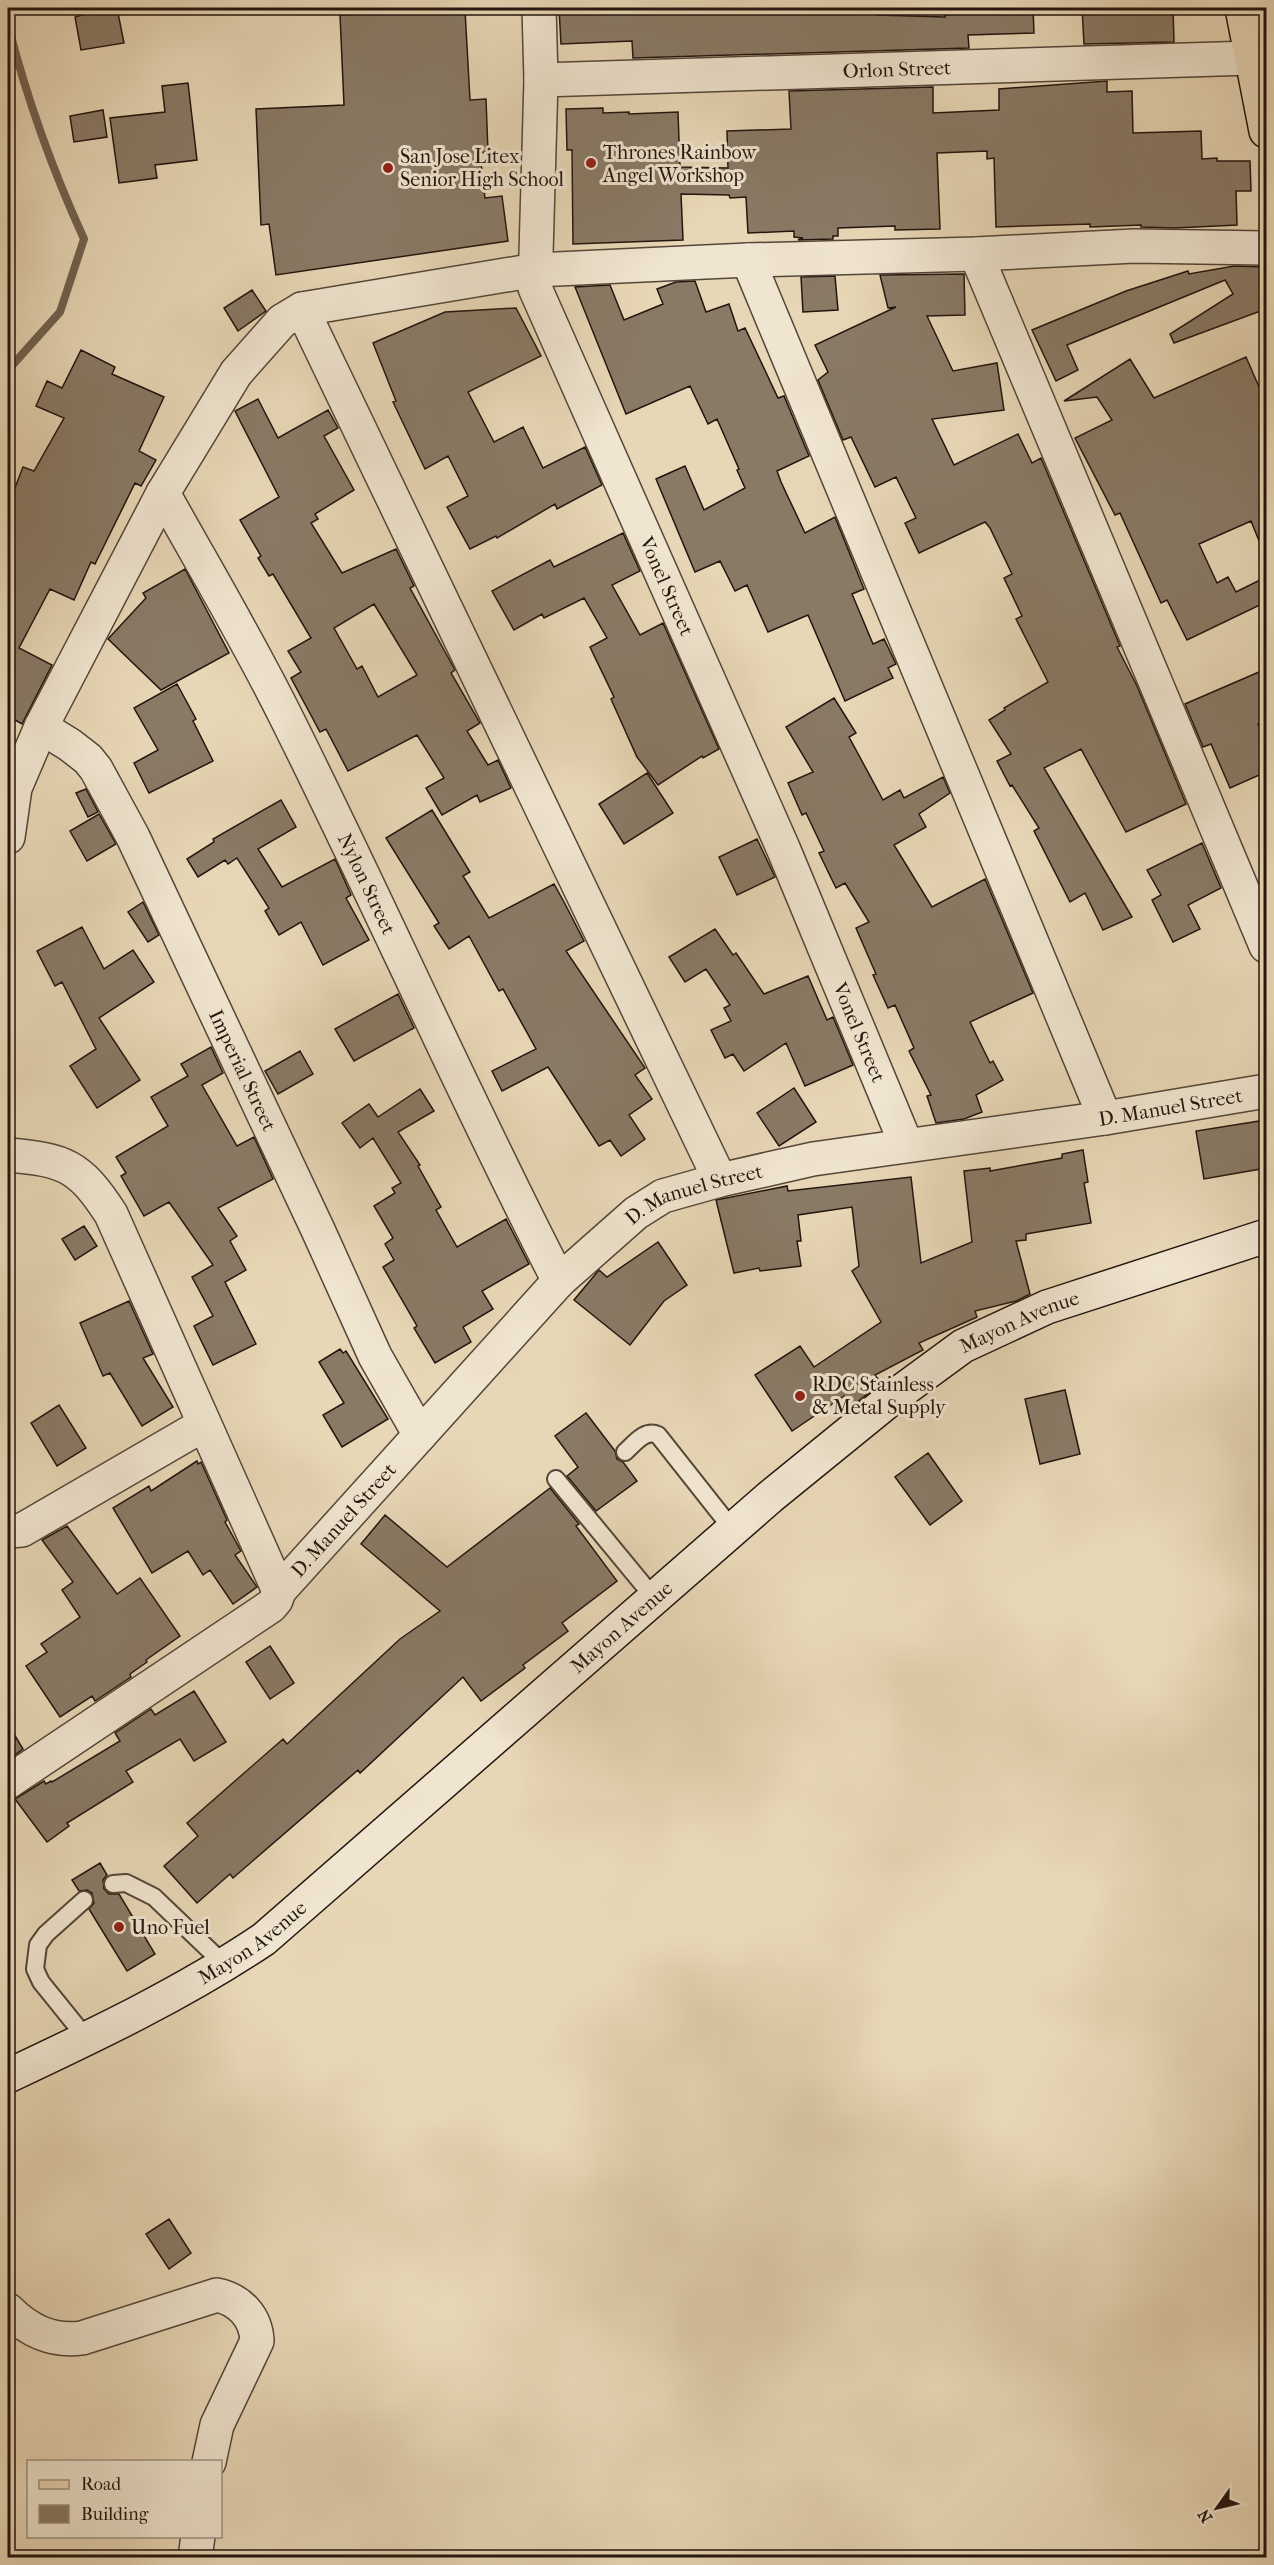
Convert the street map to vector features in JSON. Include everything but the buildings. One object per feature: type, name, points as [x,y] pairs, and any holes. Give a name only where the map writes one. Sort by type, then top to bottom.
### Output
[{"type":"main road","points":[[1242,8],[1266,131]]},
{"type":"street","name":"Vonel Street","points":[[539,8],[541,80],[535,288],[783,848],[906,1144]]},
{"type":"street","name":"Orlon Street","points":[[541,80],[1251,58]]},
{"type":"street","points":[[8,837],[15,788],[41,728],[163,493],[236,373],[282,321],[302,309],[536,270],[1134,246],[1266,248]]},
{"type":"street","points":[[976,254],[1266,946]]},
{"type":"street","points":[[748,260],[1105,1118]]},
{"type":"street","points":[[302,309],[720,1180]]},
{"type":"street","name":"Nylon Street","points":[[163,493],[283,710],[412,976],[498,1162],[559,1281]]},
{"type":"street","name":"Imperial Street","points":[[41,728],[70,745],[96,769],[133,837],[375,1356],[420,1435]]},
{"type":"street","name":"D. Manuel Street","points":[[8,1782],[271,1606],[279,1592],[559,1281],[636,1213],[663,1196],[720,1180],[813,1159],[906,1144],[1105,1118],[1266,1091]]},
{"type":"street","points":[[8,1155],[40,1158],[76,1171],[92,1186],[111,1214],[279,1592]]},
{"type":"street","name":"Mayon Avenue","points":[[8,2076],[87,2039],[225,1965],[264,1939],[733,1530],[888,1401],[963,1346],[1047,1306],[1266,1236]]},
{"type":"street","points":[[8,1531],[22,1530],[203,1425]]},
{"type":"street","points":[[8,2310],[39,2333],[70,2340],[217,2295],[228,2297],[241,2305],[248,2313],[256,2331],[257,2341],[218,2425],[209,2460]]},
{"type":"street","points":[[195,2558],[198,2538]]},
{"type":"lane","points":[[625,1452],[645,1435],[652,1433],[658,1435],[733,1530]]},
{"type":"lane","points":[[556,1479],[655,1599]]},
{"type":"lane","points":[[113,1884],[126,1883],[154,1897],[225,1965]]},
{"type":"lane","points":[[84,1900],[46,1934],[38,1945],[35,1969],[40,1982],[87,2039]]},
{"type":"waterway","points":[[8,25],[41,134],[84,239],[60,312],[8,370]]},
{"type":"place","name":"Thrones Rainbow Angel Workshop","points":[[591,163]]},
{"type":"place","name":"San Jose Litex Senior High School","points":[[388,168]]},
{"type":"place","name":"RDC Stainless & Metal Supply","points":[[800,1396]]},
{"type":"place","name":"Uno Fuel","points":[[119,1927]]}]
